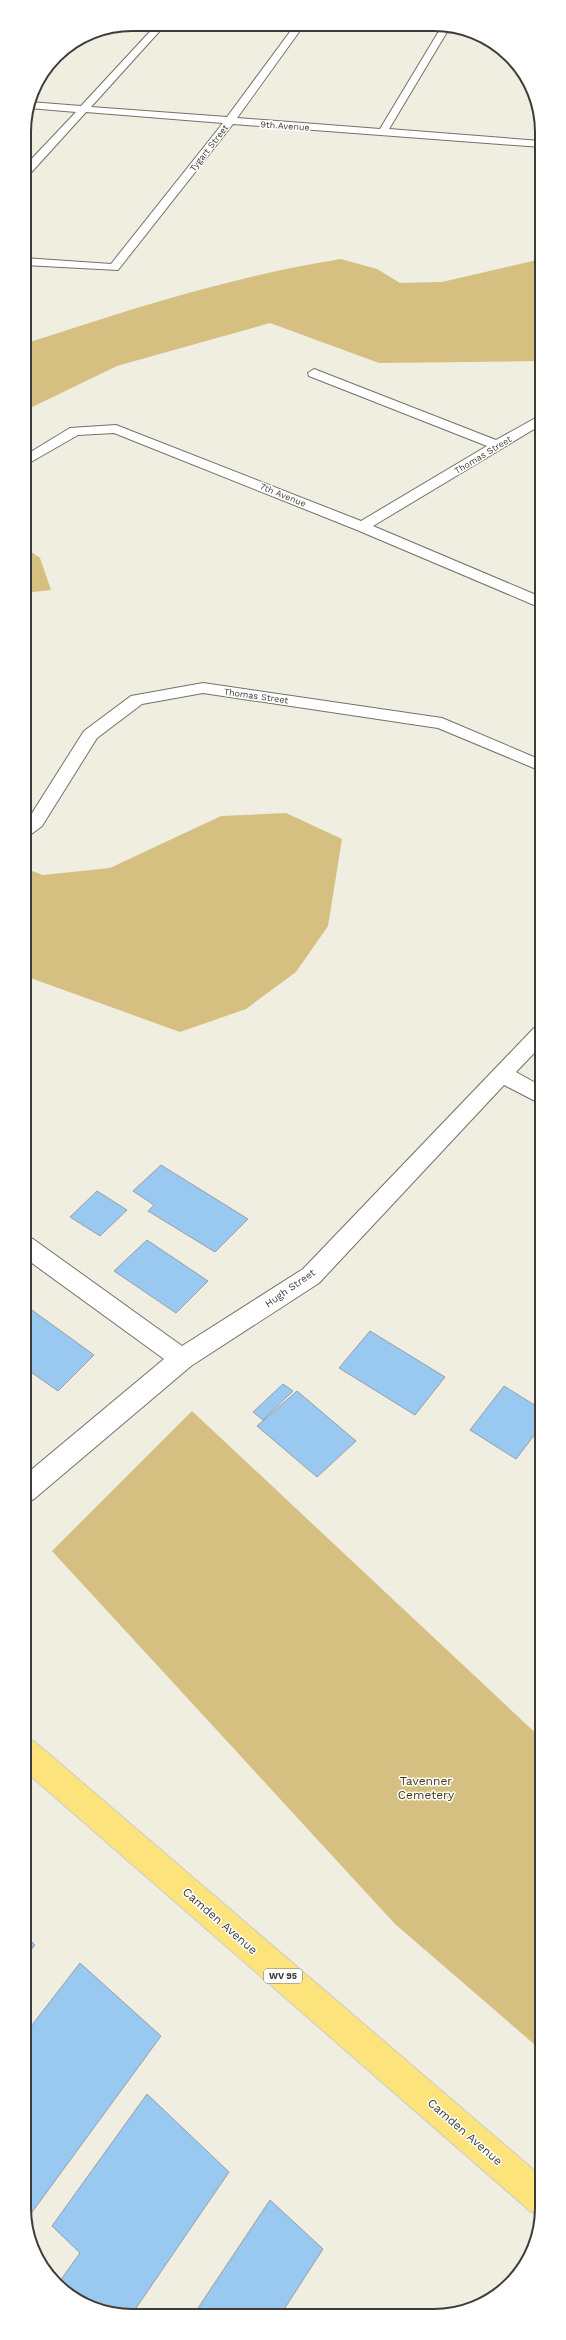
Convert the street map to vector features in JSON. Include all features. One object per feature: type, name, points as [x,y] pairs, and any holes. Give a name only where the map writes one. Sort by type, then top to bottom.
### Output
[{"type":"main road","name":"Camden Avenue","points":[[31,1757],[535,2193]]},
{"type":"street","points":[[31,167],[156,31]]},
{"type":"street","name":"Tygart Street","points":[[31,262],[114,268],[229,122],[296,31]]},
{"type":"street","points":[[382,133],[443,31]]},
{"type":"street","name":"9th Avenue","points":[[34,105],[229,122],[535,144]]},
{"type":"street","points":[[314,373],[499,446]]},
{"type":"street","name":"Thomas Street","points":[[362,527],[535,424]]},
{"type":"street","name":"7th Avenue","points":[[31,458],[75,431],[116,428],[362,527],[535,600]]},
{"type":"street","name":"Thomas Street","points":[[31,826],[36,822],[90,735],[138,700],[203,688],[442,723],[535,763]]},
{"type":"street","name":"Hugh Street","points":[[31,1486],[182,1359],[311,1276],[535,1039]]},
{"type":"street","points":[[502,1074],[535,1093]]},
{"type":"street","points":[[31,1250],[182,1359]]},
{"type":"green space","points":[[341,259],[377,269],[400,283],[442,282],[535,260],[535,361],[379,363],[270,323],[117,366],[31,408],[31,342],[181,295],[221,284],[301,266]]},
{"type":"green space","points":[[31,552],[40,558],[51,590],[31,592]]},
{"type":"green space","points":[[286,813],[342,839],[328,926],[296,972],[246,1009],[180,1032],[31,978],[31,871],[43,875],[110,868],[221,816]]},
{"type":"green space","name":"Tavenner Cemetery","points":[[192,1411],[535,1732],[535,2045],[395,1924],[52,1551]]},
{"type":"building","points":[[161,1165],[248,1219],[215,1252],[148,1211],[154,1205],[133,1191]]},
{"type":"building","points":[[97,1191],[127,1210],[100,1236],[70,1217]]},
{"type":"building","points":[[147,1240],[208,1281],[176,1313],[114,1271]]},
{"type":"building","points":[[31,1309],[94,1355],[58,1391],[31,1372]]},
{"type":"building","points":[[370,1331],[445,1377],[415,1415],[339,1368]]},
{"type":"building","points":[[283,1384],[293,1391],[263,1420],[253,1412]]},
{"type":"building","points":[[504,1386],[535,1405],[535,1434],[516,1459],[470,1430]]},
{"type":"building","points":[[297,1391],[356,1441],[317,1477],[257,1426]]},
{"type":"building","points":[[31,1941],[35,1945],[31,1950]]},
{"type":"building","points":[[80,1963],[161,2036],[31,2213],[31,2208],[31,2026]]},
{"type":"building","points":[[147,2094],[229,2172],[135,2309],[119,2308],[99,2304],[81,2295],[65,2284],[61,2280],[80,2253],[52,2226]]},
{"type":"building","points":[[270,2200],[323,2249],[284,2309],[197,2309]]}]
